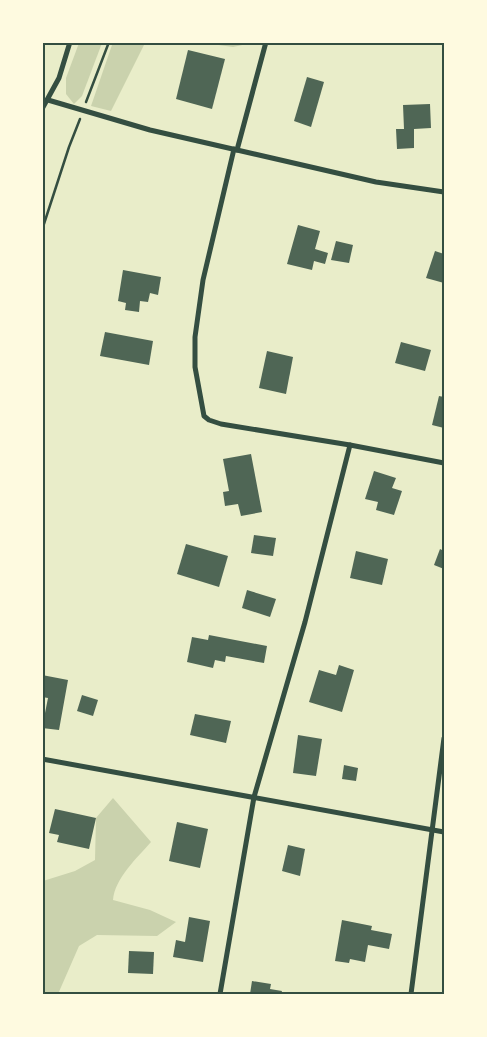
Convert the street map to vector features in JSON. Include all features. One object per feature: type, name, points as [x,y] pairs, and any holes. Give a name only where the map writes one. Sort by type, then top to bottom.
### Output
[{"type":"street","points":[[42,109],[59,78],[70,42]]},
{"type":"street","points":[[266,42],[203,280],[195,342],[195,366],[204,416],[209,420],[263,432],[350,444],[444,463]]},
{"type":"street","points":[[48,100],[150,130],[236,150],[376,182],[444,192]]},
{"type":"street","points":[[220,994],[254,797],[305,622],[350,444]]},
{"type":"street","points":[[411,994],[444,738]]},
{"type":"street","points":[[42,758],[444,832]]},
{"type":"path","points":[[42,230],[69,147],[109,42]]},
{"type":"green space","points":[[113,42],[145,43],[111,111],[91,106]]},
{"type":"green space","points":[[79,43],[102,43],[82,96],[74,104],[66,94],[66,78]]},
{"type":"green space","points":[[204,43],[247,43],[233,47]]},
{"type":"green space","points":[[113,798],[151,842],[122,876],[113,900],[150,910],[176,922],[157,936],[97,935],[79,946],[58,994],[43,994],[43,881],[75,871],[95,860],[96,818]]},
{"type":"building","points":[[188,50],[225,59],[212,109],[176,99]]},
{"type":"building","points":[[307,77],[324,82],[311,127],[294,121]]},
{"type":"building","points":[[430,104],[431,128],[414,129],[414,148],[397,149],[396,129],[404,129],[403,105]]},
{"type":"building","points":[[298,225],[320,231],[315,249],[328,253],[325,264],[314,261],[312,270],[287,264]]},
{"type":"building","points":[[336,241],[353,245],[349,263],[331,260]]},
{"type":"building","points":[[435,251],[444,254],[444,283],[426,278]]},
{"type":"building","points":[[123,270],[161,277],[158,295],[150,293],[148,302],[140,301],[139,312],[125,310],[126,303],[118,301]]},
{"type":"building","points":[[105,332],[153,341],[149,365],[100,356]]},
{"type":"building","points":[[401,342],[431,350],[425,371],[395,363]]},
{"type":"building","points":[[267,351],[293,357],[286,394],[259,388]]},
{"type":"building","points":[[439,396],[444,397],[444,428],[432,425]]},
{"type":"building","points":[[251,454],[262,512],[241,516],[238,504],[225,506],[223,492],[229,491],[223,459]]},
{"type":"building","points":[[374,471],[396,478],[392,488],[402,491],[394,515],[376,510],[378,502],[365,499]]},
{"type":"building","points":[[254,535],[276,538],[273,556],[251,553]]},
{"type":"building","points":[[186,544],[228,556],[219,587],[177,574]]},
{"type":"building","points":[[440,549],[444,551],[444,569],[434,565]]},
{"type":"building","points":[[356,551],[388,559],[382,585],[350,578]]},
{"type":"building","points":[[247,590],[276,599],[270,617],[242,608]]},
{"type":"building","points":[[209,635],[267,646],[264,663],[226,656],[225,662],[215,660],[213,668],[187,662],[192,637],[208,640]]},
{"type":"building","points":[[339,665],[354,670],[342,712],[309,702],[319,670],[336,675]]},
{"type":"building","points":[[42,675],[68,680],[59,730],[42,728],[48,698],[42,697]]},
{"type":"building","points":[[82,695],[98,700],[93,716],[77,711]]},
{"type":"building","points":[[195,714],[231,721],[226,743],[190,735]]},
{"type":"building","points":[[298,735],[322,739],[316,776],[293,773]]},
{"type":"building","points":[[344,765],[358,768],[356,781],[342,779]]},
{"type":"building","points":[[55,809],[96,818],[89,849],[57,842],[59,835],[49,833]]},
{"type":"building","points":[[177,822],[208,829],[200,868],[169,861]]},
{"type":"building","points":[[288,845],[305,849],[300,876],[282,871]]},
{"type":"building","points":[[189,917],[210,921],[203,962],[173,957],[176,940],[185,942]]},
{"type":"building","points":[[342,920],[372,926],[371,930],[392,934],[389,949],[368,945],[365,962],[350,959],[349,963],[335,961]]},
{"type":"building","points":[[129,951],[154,952],[153,974],[128,973]]},
{"type":"building","points":[[252,981],[271,984],[270,989],[282,991],[281,994],[250,994]]}]
